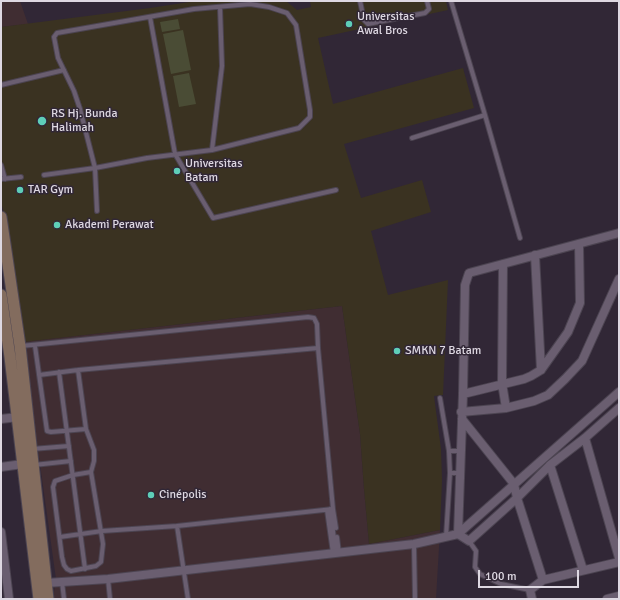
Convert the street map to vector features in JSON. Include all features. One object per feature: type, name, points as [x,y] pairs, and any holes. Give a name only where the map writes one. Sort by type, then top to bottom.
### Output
[{"type":"main road","points":[[1,217],[5,277],[20,346],[32,449],[28,464],[39,599]]},
{"type":"main road","points":[[1,296],[2,315],[10,357],[18,417],[28,464],[48,599]]},
{"type":"street","points":[[458,534],[465,285],[469,273],[619,233]]},
{"type":"street","points":[[463,394],[531,376],[540,370],[568,332],[580,303],[580,244]]},
{"type":"street","points":[[535,256],[540,370]]},
{"type":"street","points":[[503,264],[502,383],[506,408]]},
{"type":"street","points":[[462,416],[506,408],[534,401],[548,395],[582,361],[619,279]]},
{"type":"street","points":[[46,583],[184,570],[414,544],[458,534],[619,392]]},
{"type":"street","points":[[458,534],[469,541],[517,498],[550,465],[586,438],[619,408]]},
{"type":"street","points":[[462,416],[514,484],[543,580]]},
{"type":"street","points":[[1,419],[18,417]]},
{"type":"street","points":[[586,438],[619,558]]},
{"type":"street","points":[[1,467],[28,464]]},
{"type":"street","points":[[550,465],[583,570]]},
{"type":"street","points":[[1,532],[4,577],[9,599]]},
{"type":"street","points":[[532,599],[530,590],[543,580],[619,562]]},
{"type":"street","points":[[607,599],[619,596]]},
{"type":"lane","points":[[360,1],[364,20],[368,24],[425,13],[429,9],[427,1]]},
{"type":"lane","points":[[451,1],[520,238]]},
{"type":"lane","points":[[44,175],[95,168],[147,158],[212,150],[299,128],[310,117],[310,110],[296,25],[287,13],[269,7],[250,4],[194,9],[57,33],[54,37],[58,58],[74,91],[95,168],[96,211]]},
{"type":"lane","points":[[212,150],[222,66],[220,7]]},
{"type":"lane","points":[[150,17],[175,154],[213,218],[336,190]]},
{"type":"lane","points":[[1,86],[64,70]]},
{"type":"lane","points":[[412,138],[485,115]]},
{"type":"lane","points":[[1,166],[3,179],[21,178]]},
{"type":"lane","points":[[20,346],[35,346],[308,317],[314,318],[317,324],[330,509],[336,553]]},
{"type":"lane","points":[[35,346],[47,431],[51,432],[86,429]]},
{"type":"lane","points":[[39,375],[78,370],[318,348]]},
{"type":"lane","points":[[78,370],[86,429],[94,450],[94,461],[91,472],[103,544],[101,562],[96,566],[71,571],[64,565],[62,557],[53,487],[55,481],[73,475],[91,472]]},
{"type":"lane","points":[[59,372],[86,569]]},
{"type":"lane","points":[[440,398],[449,451],[450,473],[446,537]]},
{"type":"lane","points":[[32,449],[69,446]]},
{"type":"lane","points":[[449,451],[460,451]]},
{"type":"lane","points":[[28,464],[71,460]]},
{"type":"lane","points":[[450,473],[460,473]]},
{"type":"lane","points":[[60,537],[102,531],[177,526],[330,509]]},
{"type":"lane","points":[[177,526],[188,599]]},
{"type":"lane","points":[[469,541],[476,551],[475,567],[480,574],[501,584],[530,590]]},
{"type":"lane","points":[[414,544],[415,599]]},
{"type":"lane","points":[[108,578],[110,599]]},
{"type":"lane","points":[[62,582],[64,599]]},
{"type":"shaded area","points":[[1,1],[20,1],[28,24],[1,27]]},
{"type":"shaded area","name":"Universitas Batam","points":[[196,1],[286,1],[297,10],[311,7],[310,1],[446,1],[448,10],[318,38],[333,104],[463,68],[474,108],[344,144],[361,198],[422,180],[431,212],[371,231],[388,295],[448,280],[443,395],[434,396],[441,449],[442,480],[440,530],[369,544],[360,434],[342,306],[23,342],[7,225],[1,202],[1,27]]},
{"type":"shaded area","points":[[342,306],[360,434],[369,544],[440,530],[436,599],[53,599],[56,579],[23,342]]},
{"type":"green space","points":[[178,19],[180,29],[162,32],[160,22]]},
{"type":"green space","points":[[183,30],[191,70],[171,74],[163,34]]},
{"type":"green space","points":[[189,73],[196,104],[179,107],[173,76]]},
{"type":"place","name":"Universitas Awal Bros","points":[[349,24]]},
{"type":"place","name":"RS Hj. Bunda Halimah","points":[[42,121]]},
{"type":"place","name":"Universitas Batam","points":[[177,171]]},
{"type":"place","name":"TAR Gym","points":[[20,190]]},
{"type":"place","name":"Akademi Perawat","points":[[57,225]]},
{"type":"place","name":"SMKN 7 Batam","points":[[397,351]]},
{"type":"place","name":"Cinépolis","points":[[151,495]]}]
